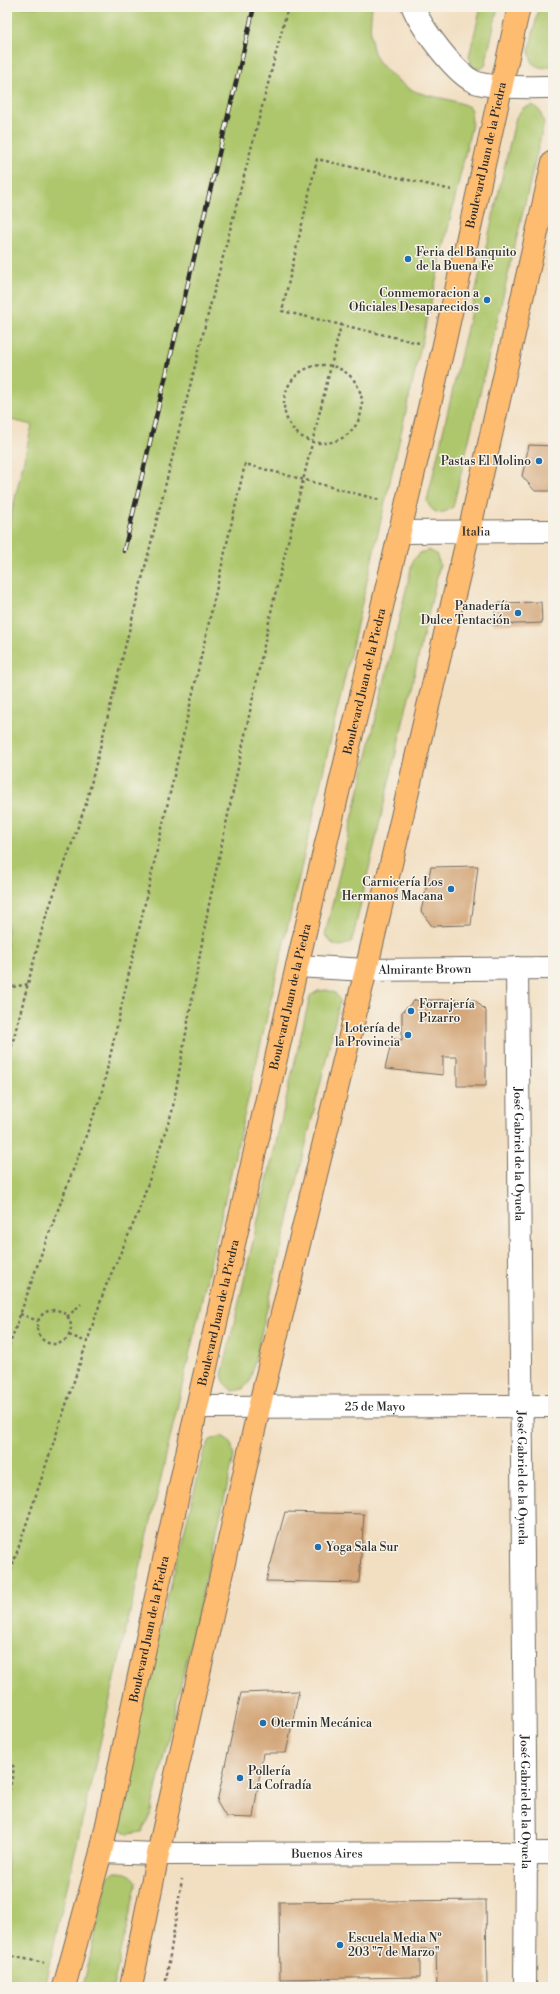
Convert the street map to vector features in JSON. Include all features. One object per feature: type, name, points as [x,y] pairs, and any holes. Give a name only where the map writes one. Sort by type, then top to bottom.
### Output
[{"type":"main road","name":"Boulevard Juan de la Piedra","points":[[67,1978],[101,1852],[197,1407],[297,966],[443,349],[519,7]]},
{"type":"main road","points":[[131,1987],[158,1854],[259,1408],[366,970],[469,532],[553,162]]},
{"type":"street","points":[[413,7],[418,20],[446,56],[472,81],[502,87],[553,88]]},
{"type":"street","name":"Italia","points":[[399,532],[553,531]]},
{"type":"street","name":"Almirante Brown","points":[[297,966],[366,970],[553,968]]},
{"type":"street","name":"José Gabriel de la Oyuela","points":[[516,968],[526,1853],[525,1987]]},
{"type":"street","name":"25 de Mayo","points":[[197,1407],[553,1406]]},
{"type":"street","name":"Buenos Aires","points":[[101,1852],[158,1854],[553,1853]]},
{"type":"path","points":[[7,1064],[44,922],[86,804],[206,322],[288,7]]},
{"type":"path","points":[[443,349],[282,311],[317,158],[477,196]]},
{"type":"path","points":[[7,1582],[105,1288],[138,1213],[172,1112],[208,909],[273,603],[341,325]]},
{"type":"path","points":[[315,365],[331,366],[341,369],[352,377],[359,388],[362,402],[361,415],[355,427],[346,436],[334,442],[313,442],[298,435],[290,425],[284,407],[287,389],[293,378],[303,370],[315,365]]},
{"type":"path","points":[[7,1352],[102,1096],[245,464],[406,507]]},
{"type":"path","points":[[7,988],[29,984]]},
{"type":"path","points":[[67,1317],[81,1304]]},
{"type":"path","points":[[50,1310],[61,1312],[67,1317],[71,1324],[69,1335],[61,1343],[55,1344],[44,1342],[37,1332],[38,1321],[40,1316],[50,1310]]},
{"type":"path","points":[[20,1314],[38,1321]]},
{"type":"path","points":[[69,1335],[87,1342]]},
{"type":"path","points":[[7,1754],[14,1768],[7,1801]]},
{"type":"path","points":[[165,1987],[186,1853]]},
{"type":"path","points":[[7,1955],[67,1978]]},
{"type":"green space","points":[[7,7],[372,7],[370,25],[373,50],[377,59],[385,69],[410,89],[464,104],[471,108],[472,124],[44,1987],[7,1987],[7,533],[32,425],[7,419]]},
{"type":"green space","points":[[481,7],[498,7],[485,66],[480,69],[473,68],[469,56]]},
{"type":"green space","points":[[539,7],[553,7],[553,64],[545,68],[532,63],[529,51]]},
{"type":"green space","points":[[533,105],[540,111],[544,123],[453,507],[445,512],[437,512],[431,509],[427,501],[516,117],[523,108]]},
{"type":"green space","points":[[429,550],[436,554],[440,564],[352,941],[348,944],[337,946],[325,935],[413,560],[420,553]]},
{"type":"green space","points":[[327,990],[335,993],[340,1000],[250,1381],[243,1389],[233,1391],[225,1384],[222,1375],[310,996],[318,991]]},
{"type":"green space","points":[[222,1436],[231,1442],[234,1457],[149,1820],[141,1832],[128,1834],[119,1827],[115,1813],[204,1451],[210,1440]]},
{"type":"green space","points":[[114,1872],[127,1874],[137,1882],[113,1987],[83,1987],[108,1877]]},
{"type":"building","name":"Pastas El Molino","points":[[529,445],[553,446],[553,491],[535,491],[522,476]]},
{"type":"building","name":"Panadería Dulce Tentación","points":[[541,602],[542,623],[492,625],[497,603]]},
{"type":"building","name":"Carnicería Los Hermanos Macana","points":[[478,866],[471,925],[432,926],[421,911],[431,867]]},
{"type":"building","points":[[415,1000],[475,1000],[486,1011],[486,1086],[457,1086],[457,1057],[443,1057],[443,1075],[385,1069],[392,1039],[402,1040],[402,1012]]},
{"type":"building","name":"Yoga Sala Sur","points":[[285,1512],[364,1514],[359,1583],[266,1581]]},
{"type":"building","name":"Otermin Mecánica","points":[[299,1691],[286,1753],[263,1753],[253,1818],[226,1817],[217,1802],[241,1693]]},
{"type":"building","points":[[486,1900],[487,1987],[437,1987],[436,1949],[420,1949],[420,1977],[280,1979],[279,1902]]},
{"type":"railway","points":[[124,551],[254,7]]},
{"type":"place","name":"Feria del Banquito de la Buena Fe","points":[[408,259]]},
{"type":"place","name":"Conmemoracion a Oficiales Desaparecidos","points":[[487,300]]},
{"type":"place","name":"Pastas El Molino","points":[[539,461]]},
{"type":"place","name":"Panadería Dulce Tentación","points":[[518,613]]},
{"type":"place","name":"Carnicería Los Hermanos Macana","points":[[451,889]]},
{"type":"place","name":"Forrajería Pizarro","points":[[411,1011]]},
{"type":"place","name":"Lotería de la Provincia","points":[[408,1035]]},
{"type":"place","name":"Yoga Sala Sur","points":[[318,1547]]},
{"type":"place","name":"Otermin Mecánica","points":[[263,1723]]},
{"type":"place","name":"Pollería La Cofradía","points":[[240,1778]]},
{"type":"place","name":"Escuela Media Nº 203 \"7 de Marzo\"","points":[[340,1945]]}]
